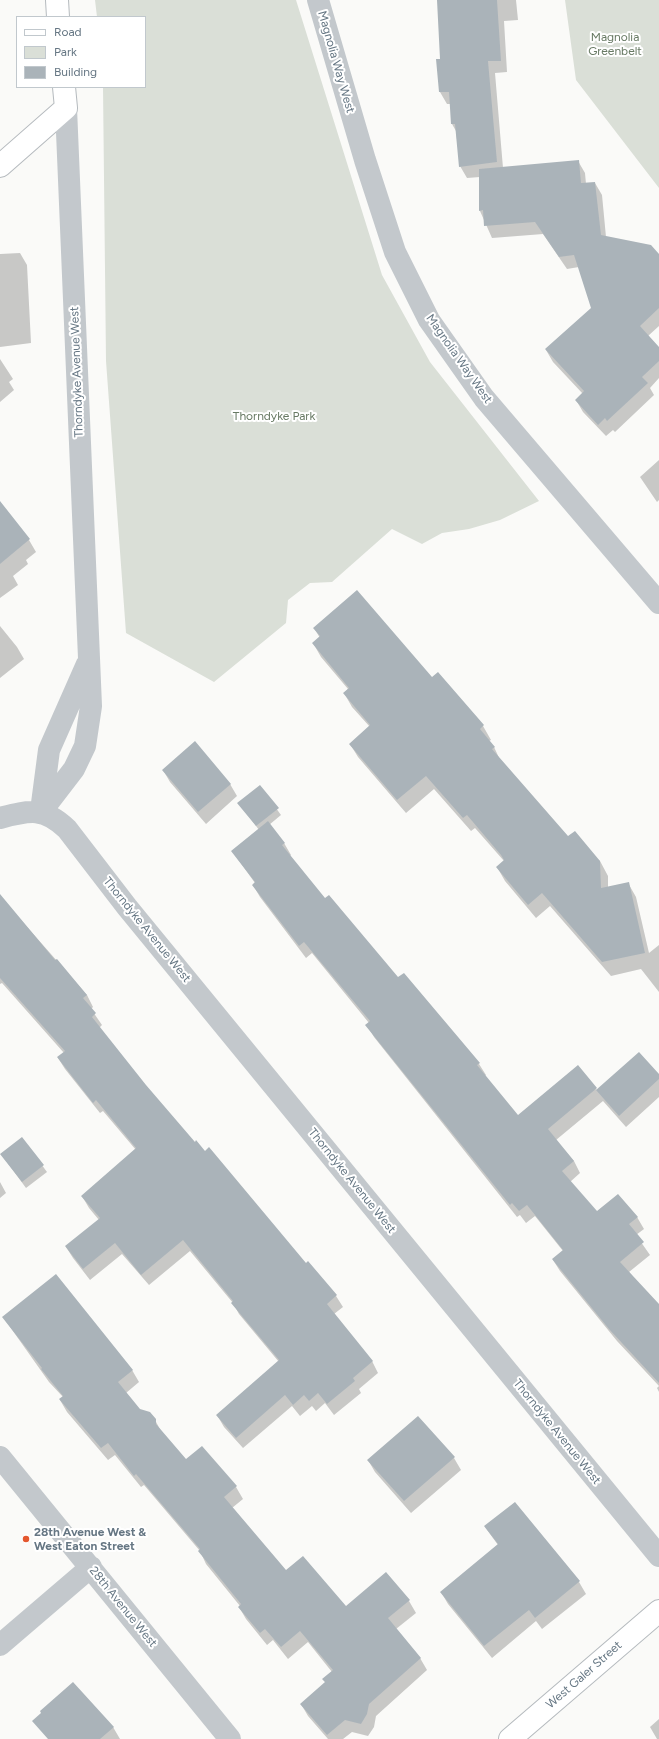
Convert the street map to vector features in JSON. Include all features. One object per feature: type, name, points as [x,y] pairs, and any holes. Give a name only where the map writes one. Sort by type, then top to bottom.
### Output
[{"type":"main road","points":[[57,0],[58,16]]},
{"type":"main road","points":[[0,166],[65,98]]},
{"type":"main road","name":"West Galer Street","points":[[510,1739],[659,1611]]},
{"type":"street","name":"Magnolia Way West","points":[[318,0],[365,160],[395,252],[429,320],[484,398],[659,603]]},
{"type":"street","name":"Thorndyke Avenue West","points":[[41,812],[74,770],[85,746],[91,706],[65,98]]},
{"type":"street","name":"Thorndyke Avenue West","points":[[41,812],[49,750],[90,657]]},
{"type":"street","name":"Thorndyke Avenue West","points":[[41,812],[56,819],[68,829],[127,907],[659,1556]]},
{"type":"street","points":[[0,818],[16,813],[41,812]]},
{"type":"street","name":"28th Avenue West","points":[[0,1457],[230,1739]]},
{"type":"street","points":[[0,1645],[91,1567]]},
{"type":"green space","name":"Thorndyke Park","points":[[95,0],[296,0],[382,275],[430,362],[539,501],[500,520],[469,529],[442,533],[422,544],[392,529],[332,582],[310,583],[288,600],[286,623],[214,682],[126,633],[106,361],[103,88],[146,88],[146,16],[97,16]]},
{"type":"green space","name":"Magnolia Greenbelt","points":[[565,0],[659,0],[659,188],[576,80]]},
{"type":"building","points":[[437,0],[497,0],[501,61],[488,61],[497,162],[459,167],[455,124],[451,124],[449,92],[439,92],[436,59],[440,59]]},
{"type":"building","points":[[579,160],[581,183],[595,182],[601,235],[651,245],[659,254],[659,308],[640,326],[659,347],[659,361],[642,377],[648,383],[607,421],[605,418],[598,425],[575,400],[584,391],[545,349],[591,308],[574,255],[559,257],[535,222],[484,226],[483,210],[479,211],[479,169]]},
{"type":"building","points":[[0,501],[30,539],[0,564]]},
{"type":"building","points":[[357,590],[432,677],[438,672],[484,725],[480,729],[495,747],[492,749],[568,836],[575,831],[600,861],[601,888],[629,882],[645,953],[602,962],[542,893],[528,905],[496,867],[504,860],[501,855],[467,815],[463,818],[426,776],[397,800],[349,744],[370,725],[343,693],[349,688],[312,643],[320,636],[313,628]]},
{"type":"building","points":[[195,741],[231,784],[198,812],[162,770]]},
{"type":"building","points":[[260,785],[279,808],[256,826],[237,803]]},
{"type":"building","points":[[268,821],[285,843],[282,845],[325,898],[329,895],[398,977],[404,973],[480,1063],[477,1065],[518,1115],[578,1065],[597,1088],[548,1129],[574,1161],[562,1171],[597,1211],[618,1194],[638,1217],[629,1224],[644,1242],[620,1262],[659,1304],[659,1383],[609,1329],[552,1259],[563,1250],[527,1205],[519,1211],[512,1203],[510,1205],[365,1025],[370,1021],[304,942],[299,946],[252,885],[255,882],[231,851]]},
{"type":"building","points":[[0,894],[55,960],[57,959],[87,995],[83,998],[96,1013],[92,1017],[146,1085],[195,1142],[196,1140],[205,1151],[209,1147],[306,1263],[308,1261],[337,1295],[327,1304],[373,1361],[353,1378],[355,1381],[327,1404],[318,1393],[309,1401],[304,1395],[293,1405],[285,1395],[236,1438],[216,1415],[279,1360],[231,1303],[233,1301],[183,1240],[141,1275],[115,1243],[83,1269],[65,1246],[100,1218],[81,1196],[136,1148],[96,1100],[93,1103],[57,1057],[65,1051],[0,978]]},
{"type":"building","points":[[639,1052],[659,1074],[659,1079],[619,1116],[596,1090]]},
{"type":"building","points":[[22,1137],[44,1165],[22,1182],[0,1154]]},
{"type":"building","points":[[56,1274],[133,1370],[118,1382],[140,1409],[150,1412],[156,1419],[156,1424],[186,1459],[202,1446],[237,1486],[224,1497],[286,1570],[303,1556],[346,1606],[386,1572],[410,1600],[388,1618],[421,1658],[369,1704],[367,1714],[361,1724],[345,1720],[327,1735],[300,1704],[325,1682],[322,1679],[333,1670],[300,1631],[281,1647],[265,1629],[260,1633],[238,1607],[241,1604],[198,1551],[200,1549],[136,1474],[134,1476],[108,1443],[101,1448],[59,1399],[63,1396],[2,1317]]},
{"type":"building","points":[[418,1416],[455,1457],[404,1501],[367,1460]]},
{"type":"building","points":[[515,1502],[580,1581],[535,1618],[529,1610],[484,1646],[440,1592],[498,1544],[484,1526]]},
{"type":"building","points":[[73,1682],[114,1727],[100,1739],[48,1739],[32,1721],[41,1713],[40,1711]]},
{"type":"place","name":"28th Avenue West & West Eaton Street","points":[[26,1539]]}]
